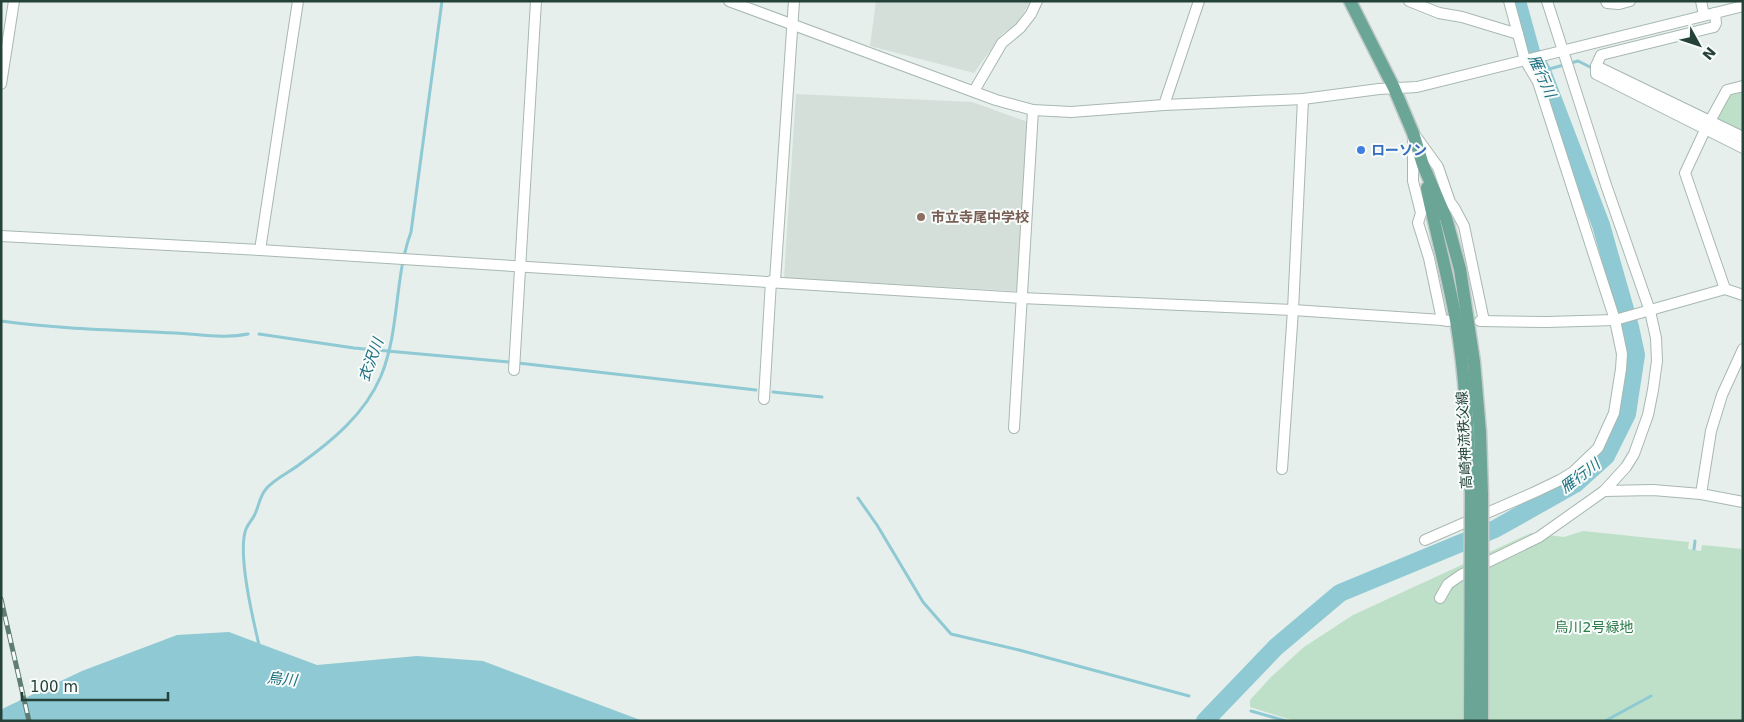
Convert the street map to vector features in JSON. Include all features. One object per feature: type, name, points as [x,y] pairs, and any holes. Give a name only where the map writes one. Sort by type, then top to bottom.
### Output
[{"type":"main road","name":"高崎神流秩父線","points":[[1350,1],[1394,88],[1413,133],[1423,166],[1446,218],[1460,269],[1477,396],[1470,721]]},
{"type":"main road","name":"高崎神流秩父線","points":[[1476,494],[1482,721]]},
{"type":"street","points":[[1,84],[14,1]]},
{"type":"street","points":[[260,250],[298,1]]},
{"type":"street","points":[[514,370],[536,1]]},
{"type":"street","points":[[729,1],[791,26],[996,100],[1033,110],[1071,112],[1164,105],[1303,99],[1420,86],[1704,15],[1742,8]]},
{"type":"street","points":[[764,398],[794,1]]},
{"type":"street","points":[[974,91],[1002,43],[1020,28],[1031,14],[1037,1]]},
{"type":"street","points":[[1164,105],[1199,1]]},
{"type":"street","points":[[1409,1],[1439,13],[1462,17],[1518,34]]},
{"type":"street","points":[[1425,540],[1554,485],[1573,472],[1598,448],[1614,412],[1622,354],[1615,320],[1538,82],[1524,60],[1509,1]]},
{"type":"street","points":[[1440,598],[1448,584],[1461,575],[1539,538],[1568,514],[1604,491],[1626,467],[1634,454],[1648,415],[1658,361],[1656,338],[1650,311],[1606,185],[1547,1]]},
{"type":"street","points":[[1606,1],[1607,3],[1619,4],[1630,1]]},
{"type":"street","points":[[1702,1],[1704,15]]},
{"type":"street","points":[[1715,13],[1716,24],[1714,27],[1601,55],[1596,66],[1708,125],[1743,148]]},
{"type":"street","points":[[1725,289],[1686,173],[1708,125],[1728,90],[1743,86]]},
{"type":"street","points":[[1282,469],[1293,310],[1303,99]]},
{"type":"street","points":[[1014,428],[1033,110]]},
{"type":"street","points":[[1708,125],[1743,137]]},
{"type":"street","points":[[1,236],[773,281],[1021,298],[1293,310],[1445,320],[1418,222],[1421,213],[1413,181],[1413,133]]},
{"type":"street","points":[[1413,133],[1438,167],[1450,202],[1464,226],[1482,321],[1615,320],[1725,289],[1743,295]]},
{"type":"street","points":[[1701,494],[1714,422],[1722,395],[1743,349]]},
{"type":"street","points":[[1604,491],[1653,490],[1701,494],[1743,502]]},
{"type":"shaded area","points":[[876,1],[1031,1],[1016,25],[1002,34],[974,73],[870,46]]},
{"type":"shaded area","points":[[796,94],[972,102],[1028,122],[1018,288],[1015,291],[784,278]]},
{"type":"green space","points":[[1743,92],[1743,133],[1720,122],[1718,118],[1730,95]]},
{"type":"green space","name":"烏川2号緑地","points":[[1583,531],[1689,542],[1688,549],[1701,551],[1702,545],[1743,549],[1743,721],[1294,721],[1250,707],[1250,700],[1271,677],[1304,647],[1353,615],[1531,533],[1564,537]]},
{"type":"water","name":"烏川","points":[[229,632],[317,665],[417,656],[483,661],[643,721],[1,721],[1,711],[4,708],[82,671],[177,635]]},
{"type":"waterway","name":"衣沢川","points":[[259,645],[250,603],[243,554],[246,529],[256,513],[262,495],[269,485],[324,446],[347,426],[357,414],[374,390],[387,358],[402,267],[411,232],[442,1]]},
{"type":"waterway","name":"雁行川","points":[[1205,721],[1276,647],[1340,593],[1495,529],[1575,484],[1606,456],[1627,414],[1636,355],[1630,327],[1601,225],[1542,71],[1531,52],[1517,1]]},
{"type":"waterway","points":[[1542,71],[1578,61],[1594,69]]},
{"type":"waterway","points":[[1,321],[66,328],[212,336],[248,334]]},
{"type":"waterway","points":[[259,334],[354,348],[509,362]]},
{"type":"waterway","points":[[518,363],[756,390]]},
{"type":"waterway","points":[[773,392],[822,397]]},
{"type":"waterway","points":[[858,498],[877,525],[923,602],[951,634],[1019,650],[1189,696]]},
{"type":"waterway","points":[[1694,549],[1695,541]]},
{"type":"waterway","points":[[1605,721],[1651,696]]},
{"type":"waterway","points":[[1251,711],[1286,721]]},
{"type":"railway","points":[[1,599],[29,721]]},
{"type":"place","name":"ローソン","points":[[1361,150]]},
{"type":"place","name":"市立寺尾中学校","points":[[921,217]]}]
